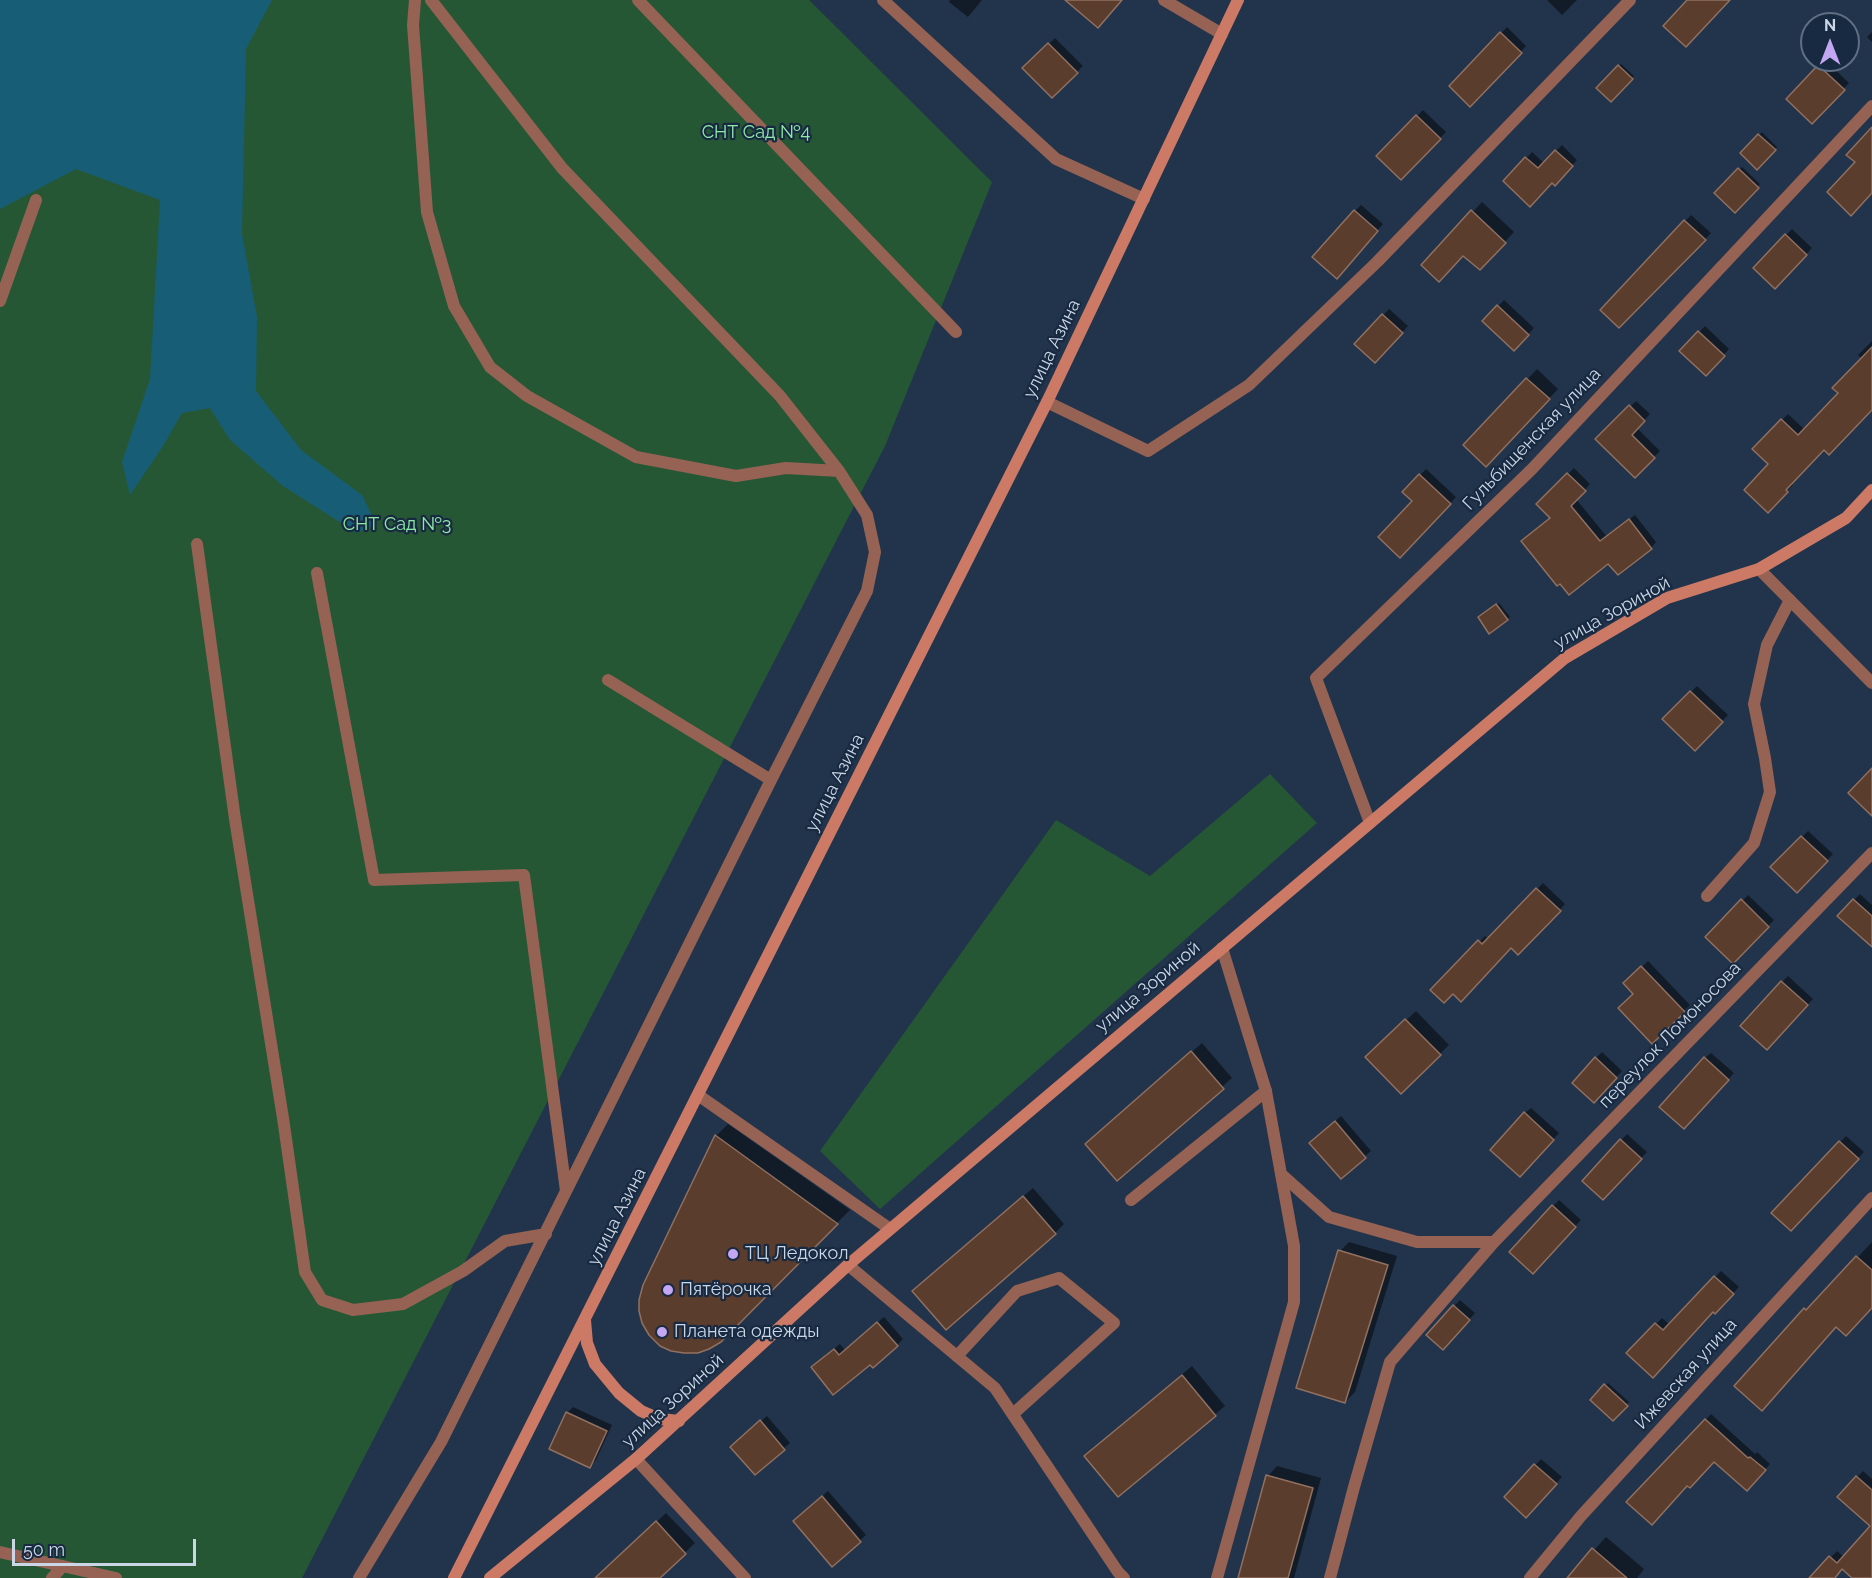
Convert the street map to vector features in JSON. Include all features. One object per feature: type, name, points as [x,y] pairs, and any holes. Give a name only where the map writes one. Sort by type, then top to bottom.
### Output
[{"type":"main road","name":"улица Азина","points":[[454,1578],[1047,402],[1238,0]]},
{"type":"main road","name":"улица Зориной","points":[[490,1578],[636,1459],[890,1229],[1565,658],[1666,598],[1759,569],[1845,518],[1872,490]]},
{"type":"main road","points":[[585,1319],[587,1343],[595,1364],[619,1393],[641,1412],[660,1419],[679,1421]]},
{"type":"street","points":[[415,0],[413,25],[427,212],[454,306],[489,367],[527,396],[636,457],[736,476],[786,468],[839,471]]},
{"type":"street","points":[[358,1578],[441,1442],[546,1234],[867,591],[875,552],[867,515],[839,471],[780,396],[562,168],[431,0]]},
{"type":"street","points":[[638,0],[956,332]]},
{"type":"street","points":[[883,0],[1056,159],[1144,199]]},
{"type":"street","points":[[1164,0],[1222,34]]},
{"type":"street","points":[[1047,402],[1148,451],[1249,385],[1377,262],[1630,0]]},
{"type":"street","name":"Гульбищенская улица","points":[[1370,823],[1316,678],[1532,469],[1872,106]]},
{"type":"street","points":[[0,301],[36,200]]},
{"type":"street","points":[[196,544],[235,819],[305,1272],[322,1300],[353,1310],[403,1304],[463,1271],[505,1241],[546,1234]]},
{"type":"street","points":[[1759,569],[1872,683]]},
{"type":"street","points":[[317,573],[374,880],[524,875],[566,1192]]},
{"type":"street","points":[[1707,896],[1754,843],[1770,792],[1754,704],[1767,645],[1790,600]]},
{"type":"street","points":[[608,680],[771,780]]},
{"type":"street","name":"переулок Ломоносова","points":[[1330,1578],[1353,1487],[1390,1362],[1494,1242],[1872,854]]},
{"type":"street","points":[[1217,1578],[1294,1302],[1294,1246],[1266,1091],[1222,948]]},
{"type":"street","points":[[1131,1200],[1266,1091]]},
{"type":"street","points":[[698,1095],[890,1229]]},
{"type":"street","points":[[1281,1174],[1329,1217],[1417,1242],[1494,1242]]},
{"type":"street","name":"Ижевская улица","points":[[1530,1578],[1581,1516],[1872,1198]]},
{"type":"street","points":[[848,1265],[995,1388],[1124,1578]]},
{"type":"street","points":[[957,1356],[1017,1291],[1059,1278],[1114,1323],[1013,1414]]},
{"type":"street","points":[[636,1459],[745,1578]]},
{"type":"street","points":[[0,1552],[116,1578]]},
{"type":"street","points":[[52,1578],[63,1566]]},
{"type":"green space","name":"СНТ Сад №3","points":[[0,0],[809,0],[992,182],[885,446],[302,1578],[0,1578]]},
{"type":"green space","points":[[1270,774],[1317,823],[880,1209],[820,1151],[1056,820],[1150,876]]},
{"type":"water","points":[[0,0],[272,0],[246,49],[242,234],[257,317],[256,391],[301,450],[362,495],[376,524],[357,533],[283,486],[230,440],[210,408],[182,413],[130,495],[122,462],[150,379],[160,200],[76,169],[0,209]]},
{"type":"building","points":[[1065,0],[1122,0],[1098,28]]},
{"type":"building","points":[[1687,0],[1730,0],[1686,47],[1663,26]]},
{"type":"building","points":[[1500,32],[1522,53],[1470,107],[1449,86]]},
{"type":"building","points":[[1048,43],[1078,73],[1052,98],[1022,68]]},
{"type":"building","points":[[1618,65],[1633,79],[1611,102],[1596,88]]},
{"type":"building","points":[[1811,72],[1826,72],[1845,90],[1812,124],[1786,99]]},
{"type":"building","points":[[1416,115],[1441,139],[1401,180],[1376,156]]},
{"type":"building","points":[[1872,127],[1872,193],[1851,216],[1827,192],[1855,162],[1846,155]]},
{"type":"building","points":[[1758,134],[1776,150],[1757,170],[1740,153]]},
{"type":"building","points":[[1555,150],[1573,166],[1555,186],[1552,183],[1530,207],[1503,181],[1525,157],[1538,168]]},
{"type":"building","points":[[1738,168],[1759,188],[1735,213],[1714,193]]},
{"type":"building","points":[[1354,210],[1378,231],[1337,279],[1312,257]]},
{"type":"building","points":[[1471,210],[1506,243],[1480,270],[1463,256],[1439,282],[1421,265]]},
{"type":"building","points":[[1684,220],[1706,240],[1619,328],[1600,310]]},
{"type":"building","points":[[1785,234],[1807,255],[1775,289],[1753,268]]},
{"type":"building","points":[[1497,305],[1529,335],[1514,351],[1482,321]]},
{"type":"building","points":[[1382,314],[1403,333],[1375,363],[1354,344]]},
{"type":"building","points":[[1698,331],[1725,356],[1706,376],[1679,351]]},
{"type":"building","points":[[1872,347],[1872,410],[1829,455],[1824,450],[1786,490],[1788,492],[1768,513],[1744,490],[1768,464],[1752,449],[1781,419],[1798,435],[1838,393],[1832,388]]},
{"type":"building","points":[[1526,378],[1550,399],[1486,467],[1463,445]]},
{"type":"building","points":[[1629,405],[1645,421],[1632,435],[1655,458],[1635,478],[1595,439]]},
{"type":"building","points":[[1567,473],[1586,491],[1571,506],[1600,541],[1629,519],[1652,549],[1618,575],[1608,564],[1569,595],[1560,584],[1557,586],[1521,541],[1550,518],[1536,504]]},
{"type":"building","points":[[1419,474],[1451,504],[1400,558],[1378,537],[1412,501],[1402,492]]},
{"type":"building","points":[[1496,604],[1508,620],[1489,634],[1478,617]]},
{"type":"building","points":[[1690,691],[1723,722],[1695,751],[1662,719]]},
{"type":"building","points":[[1872,768],[1872,816],[1848,793]]},
{"type":"building","points":[[1801,836],[1828,861],[1797,893],[1770,867]]},
{"type":"building","points":[[1536,888],[1561,911],[1518,955],[1511,948],[1461,1002],[1453,994],[1444,1003],[1430,990],[1478,940],[1482,944]]},
{"type":"building","points":[[1741,899],[1769,927],[1733,964],[1705,937]]},
{"type":"building","points":[[1853,899],[1872,916],[1872,947],[1837,916]]},
{"type":"building","points":[[1641,966],[1685,1012],[1652,1044],[1618,1008],[1633,994],[1623,983]]},
{"type":"building","points":[[1781,981],[1808,1005],[1767,1050],[1740,1026]]},
{"type":"building","points":[[1405,1019],[1441,1055],[1401,1094],[1365,1057]]},
{"type":"building","points":[[1191,1051],[1224,1089],[1117,1181],[1085,1144]]},
{"type":"building","points":[[1595,1057],[1617,1078],[1594,1103],[1572,1083]]},
{"type":"building","points":[[1704,1057],[1729,1080],[1684,1129],[1659,1107]]},
{"type":"building","points":[[1524,1112],[1554,1140],[1520,1177],[1490,1150]]},
{"type":"building","points":[[1335,1121],[1366,1158],[1341,1179],[1309,1143]]},
{"type":"building","name":"ТЦ Ледокол","points":[[715,1135],[838,1224],[721,1342],[698,1353],[671,1351],[660,1346],[649,1335],[642,1323],[639,1300],[643,1285]]},
{"type":"building","points":[[1620,1139],[1642,1159],[1603,1200],[1582,1181]]},
{"type":"building","points":[[1839,1141],[1859,1159],[1791,1231],[1771,1213]]},
{"type":"building","points":[[1023,1196],[1056,1234],[946,1330],[912,1291]]},
{"type":"building","points":[[1552,1205],[1576,1227],[1533,1274],[1509,1252]]},
{"type":"building","points":[[1338,1250],[1388,1265],[1345,1403],[1296,1388]]},
{"type":"building","points":[[1856,1256],[1872,1270],[1872,1308],[1846,1336],[1836,1327],[1762,1411],[1734,1386],[1804,1308],[1806,1310]]},
{"type":"building","points":[[1714,1276],[1734,1294],[1715,1314],[1713,1312],[1653,1378],[1626,1353],[1655,1323],[1663,1330]]},
{"type":"building","points":[[1453,1305],[1470,1320],[1443,1350],[1426,1335]]},
{"type":"building","points":[[877,1322],[898,1346],[873,1368],[870,1365],[833,1395],[811,1367],[834,1349],[839,1355]]},
{"type":"building","points":[[1182,1375],[1216,1416],[1118,1497],[1084,1456]]},
{"type":"building","points":[[1604,1384],[1628,1406],[1613,1421],[1590,1400]]},
{"type":"building","points":[[566,1412],[607,1431],[590,1468],[549,1449]]},
{"type":"building","points":[[1705,1419],[1748,1458],[1750,1457],[1766,1470],[1747,1491],[1714,1462],[1690,1488],[1687,1486],[1652,1525],[1626,1502]]},
{"type":"building","points":[[760,1420],[785,1450],[755,1475],[730,1447]]},
{"type":"building","points":[[1534,1464],[1557,1484],[1526,1518],[1504,1497]]},
{"type":"building","points":[[1266,1475],[1313,1488],[1288,1578],[1238,1578]]},
{"type":"building","points":[[1856,1476],[1872,1490],[1872,1578],[1852,1578],[1842,1569],[1835,1578],[1809,1578],[1829,1556],[1837,1563],[1870,1526],[1837,1497]]},
{"type":"building","points":[[822,1496],[861,1542],[832,1567],[793,1521]]},
{"type":"building","points":[[656,1521],[686,1554],[660,1578],[595,1578]]},
{"type":"building","points":[[1592,1548],[1627,1578],[1567,1578]]},
{"type":"place","name":"ТЦ Ледокол","points":[[733,1254]]},
{"type":"place","name":"Пятёрочка","points":[[668,1290]]},
{"type":"place","name":"Планета одежды","points":[[662,1332]]},
{"type":"park label","name":"СНТ Сад №4","points":[[756,133]]}]
